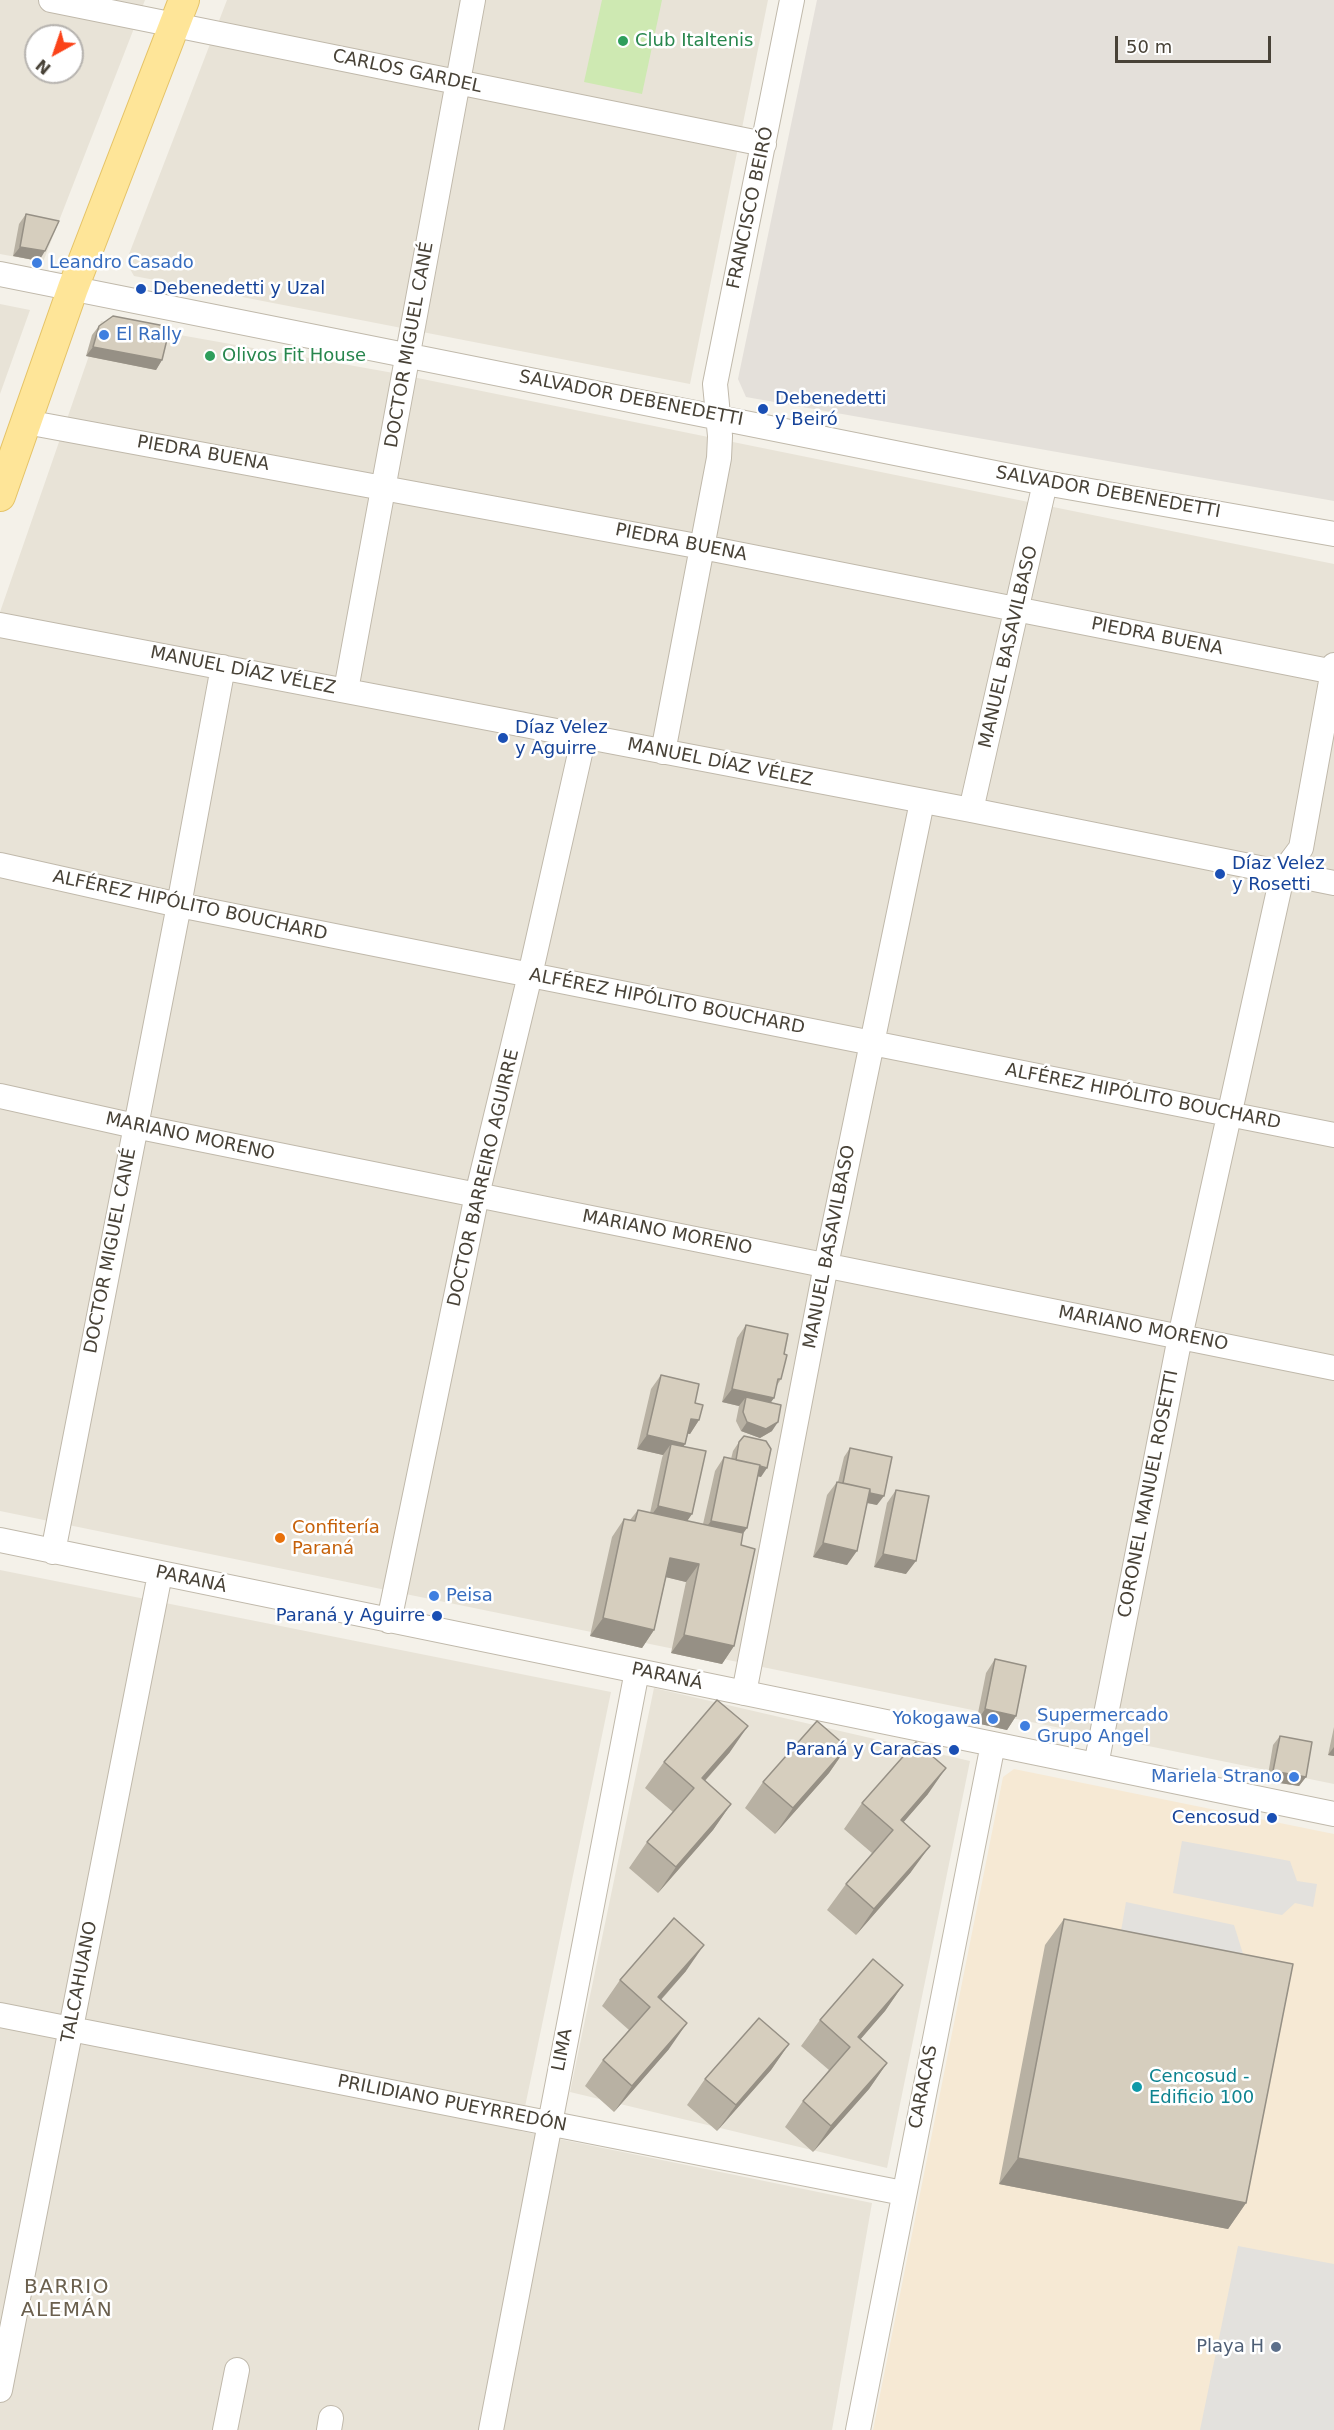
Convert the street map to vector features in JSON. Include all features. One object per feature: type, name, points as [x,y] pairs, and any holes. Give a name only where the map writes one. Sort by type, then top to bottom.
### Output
[{"type":"main road","points":[[0,496],[73,288],[180,12]]},
{"type":"street","name":"CARLOS GARDEL","points":[[51,0],[180,12],[458,82],[764,144]]},
{"type":"street","name":"DOCTOR MIGUEL CANÉ","points":[[346,690],[473,0]]},
{"type":"street","name":"FRANCISCO BEIRÓ","points":[[718,416],[715,384],[792,0]]},
{"type":"street","name":"SALVADOR DEBENEDETTI","points":[[0,274],[1045,483],[1334,534]]},
{"type":"street","points":[[663,752],[719,458],[718,416]]},
{"type":"street","name":"PIEDRA BUENA","points":[[26,422],[702,547],[1017,610],[1334,669]]},
{"type":"street","name":"MANUEL BASAVILBASO","points":[[971,810],[1045,483]]},
{"type":"street","name":"MANUEL DÍAZ VÉLEZ","points":[[0,625],[971,810],[1334,883]]},
{"type":"street","name":"DOCTOR MIGUEL CANÉ","points":[[53,1552],[223,667]]},
{"type":"street","name":"CORONEL MANUEL ROSETTI","points":[[1096,1765],[1180,1337],[1283,872],[1301,848],[1334,669]]},
{"type":"street","name":"DOCTOR BARREIRO AGUIRRE","points":[[389,1621],[477,1195],[584,736]]},
{"type":"street","name":"MANUEL BASAVILBASO","points":[[744,1693],[825,1265],[922,802]]},
{"type":"street","name":"ALFÉREZ HIPÓLITO BOUCHARD","points":[[0,865],[179,905],[1334,1134]]},
{"type":"street","name":"MARIANO MORENO","points":[[0,1095],[135,1126],[1334,1368]]},
{"type":"street","name":"PARANÁ","points":[[0,1540],[1334,1814]]},
{"type":"street","name":"TALCAHUANO","points":[[0,2390],[160,1574]]},
{"type":"street","name":"LIMA","points":[[491,2430],[638,1671]]},
{"type":"street","name":"CARACAS","points":[[858,2430],[993,1744]]},
{"type":"street","name":"PRILIDIANO PUEYRREDÓN","points":[[0,2015],[903,2193]]},
{"type":"street","points":[[225,2430],[237,2370]]},
{"type":"shaded area","points":[[0,0],[145,0],[43,262],[0,254]]},
{"type":"shaded area","points":[[227,0],[768,0],[690,384],[134,276],[126,262]]},
{"type":"shaded area","points":[[817,0],[1334,0],[1334,501],[746,397],[738,379]]},
{"type":"shaded area","points":[[0,304],[30,310],[0,394]]},
{"type":"shaded area","points":[[101,321],[388,372],[1334,564],[1334,1784],[0,1511],[0,612]]},
{"type":"shaded area","points":[[0,1570],[611,1692],[520,2131],[872,2203],[832,2430],[0,2430]]},
{"type":"shaded area","points":[[654,1688],[970,1761],[887,2168],[570,2092]]},
{"type":"shaded area","name":"Cencosud","points":[[1014,1769],[1334,1834],[1334,2430],[873,2430],[1003,1777]]},
{"type":"shaded area","points":[[1182,1841],[1290,1861],[1297,1881],[1317,1884],[1313,1907],[1295,1903],[1282,1915],[1173,1893]]},
{"type":"shaded area","points":[[1126,1902],[1234,1925],[1244,1957],[1121,1931]]},
{"type":"shaded area","name":"Playa H","points":[[1238,2246],[1334,2264],[1334,2430],[1200,2430]]},
{"type":"green space","name":"Club Italtenis","points":[[602,0],[662,0],[642,94],[584,82]]},
{"type":"building","points":[[26,214],[59,221],[45,251],[20,247]]},
{"type":"building","points":[[113,316],[170,327],[162,360],[93,347],[99,326]]},
{"type":"building","points":[[746,1325],[788,1334],[784,1354],[787,1355],[774,1398],[732,1389]]},
{"type":"building","points":[[661,1375],[699,1384],[695,1403],[703,1405],[699,1420],[691,1419],[685,1444],[647,1435]]},
{"type":"building","points":[[746,1397],[781,1405],[778,1422],[766,1429],[747,1422],[743,1412]]},
{"type":"building","points":[[744,1436],[766,1441],[771,1449],[767,1468],[736,1460],[739,1442]]},
{"type":"building","points":[[671,1444],[706,1451],[692,1514],[658,1506]]},
{"type":"building","points":[[850,1448],[892,1457],[884,1496],[870,1493],[870,1489],[843,1483]]},
{"type":"building","points":[[724,1457],[760,1465],[747,1528],[711,1521]]},
{"type":"building","points":[[837,1482],[870,1489],[857,1551],[823,1543]]},
{"type":"building","points":[[896,1490],[929,1496],[916,1561],[883,1554]]},
{"type":"building","points":[[638,1510],[743,1533],[741,1545],[755,1549],[734,1646],[684,1635],[699,1564],[670,1558],[654,1630],[603,1618],[624,1519],[635,1521]]},
{"type":"building","points":[[995,1659],[1026,1666],[1016,1716],[985,1709]]},
{"type":"building","points":[[717,1700],[748,1726],[702,1778],[731,1804],[676,1867],[647,1842],[694,1788],[664,1762]]},
{"type":"building","points":[[817,1721],[847,1747],[793,1808],[763,1782]]},
{"type":"building","points":[[1280,1736],[1312,1742],[1306,1777],[1273,1771]]},
{"type":"building","points":[[916,1742],[946,1768],[901,1820],[930,1846],[874,1909],[846,1884],[893,1830],[862,1803]]},
{"type":"building","points":[[674,1918],[704,1945],[658,1997],[687,2023],[632,2086],[603,2060],[650,2007],[620,1980]]},
{"type":"building","name":"Cencosud - Edificio 100","points":[[1064,1919],[1293,1964],[1246,2203],[1018,2158]]},
{"type":"building","points":[[873,1959],[903,1985],[858,2037],[887,2063],[831,2126],[803,2101],[850,2047],[820,2020]]},
{"type":"building","points":[[759,2018],[789,2044],[736,2105],[705,2079]]},
{"type":"place","name":"Club Italtenis","points":[[623,41]]},
{"type":"place","name":"Leandro Casado","points":[[37,263]]},
{"type":"place","name":"Debenedetti y Uzal","points":[[141,289]]},
{"type":"place","name":"El Rally","points":[[104,335]]},
{"type":"place","name":"Olivos Fit House","points":[[210,356]]},
{"type":"place","name":"Debenedetti y Beiró","points":[[763,409]]},
{"type":"place","name":"Díaz Velez y Aguirre","points":[[503,738]]},
{"type":"place","name":"Díaz Velez y Rosetti","points":[[1220,874]]},
{"type":"place","name":"Confitería Paraná","points":[[280,1538]]},
{"type":"place","name":"Peisa","points":[[434,1596]]},
{"type":"place","name":"Paraná y Aguirre","points":[[437,1616]]},
{"type":"place","name":"Yokogawa","points":[[993,1719]]},
{"type":"place","name":"Supermercado Grupo Angel","points":[[1025,1726]]},
{"type":"place","name":"Paraná y Caracas","points":[[954,1750]]},
{"type":"place","name":"Mariela Strano","points":[[1294,1777]]},
{"type":"place","name":"Cencosud","points":[[1272,1818]]},
{"type":"place","name":"Cencosud - Edificio 100","points":[[1137,2087]]},
{"type":"place","name":"Playa H","points":[[1276,2347]]},
{"type":"district","name":"BARRIO ALEMÁN","points":[[67,2300]]}]
